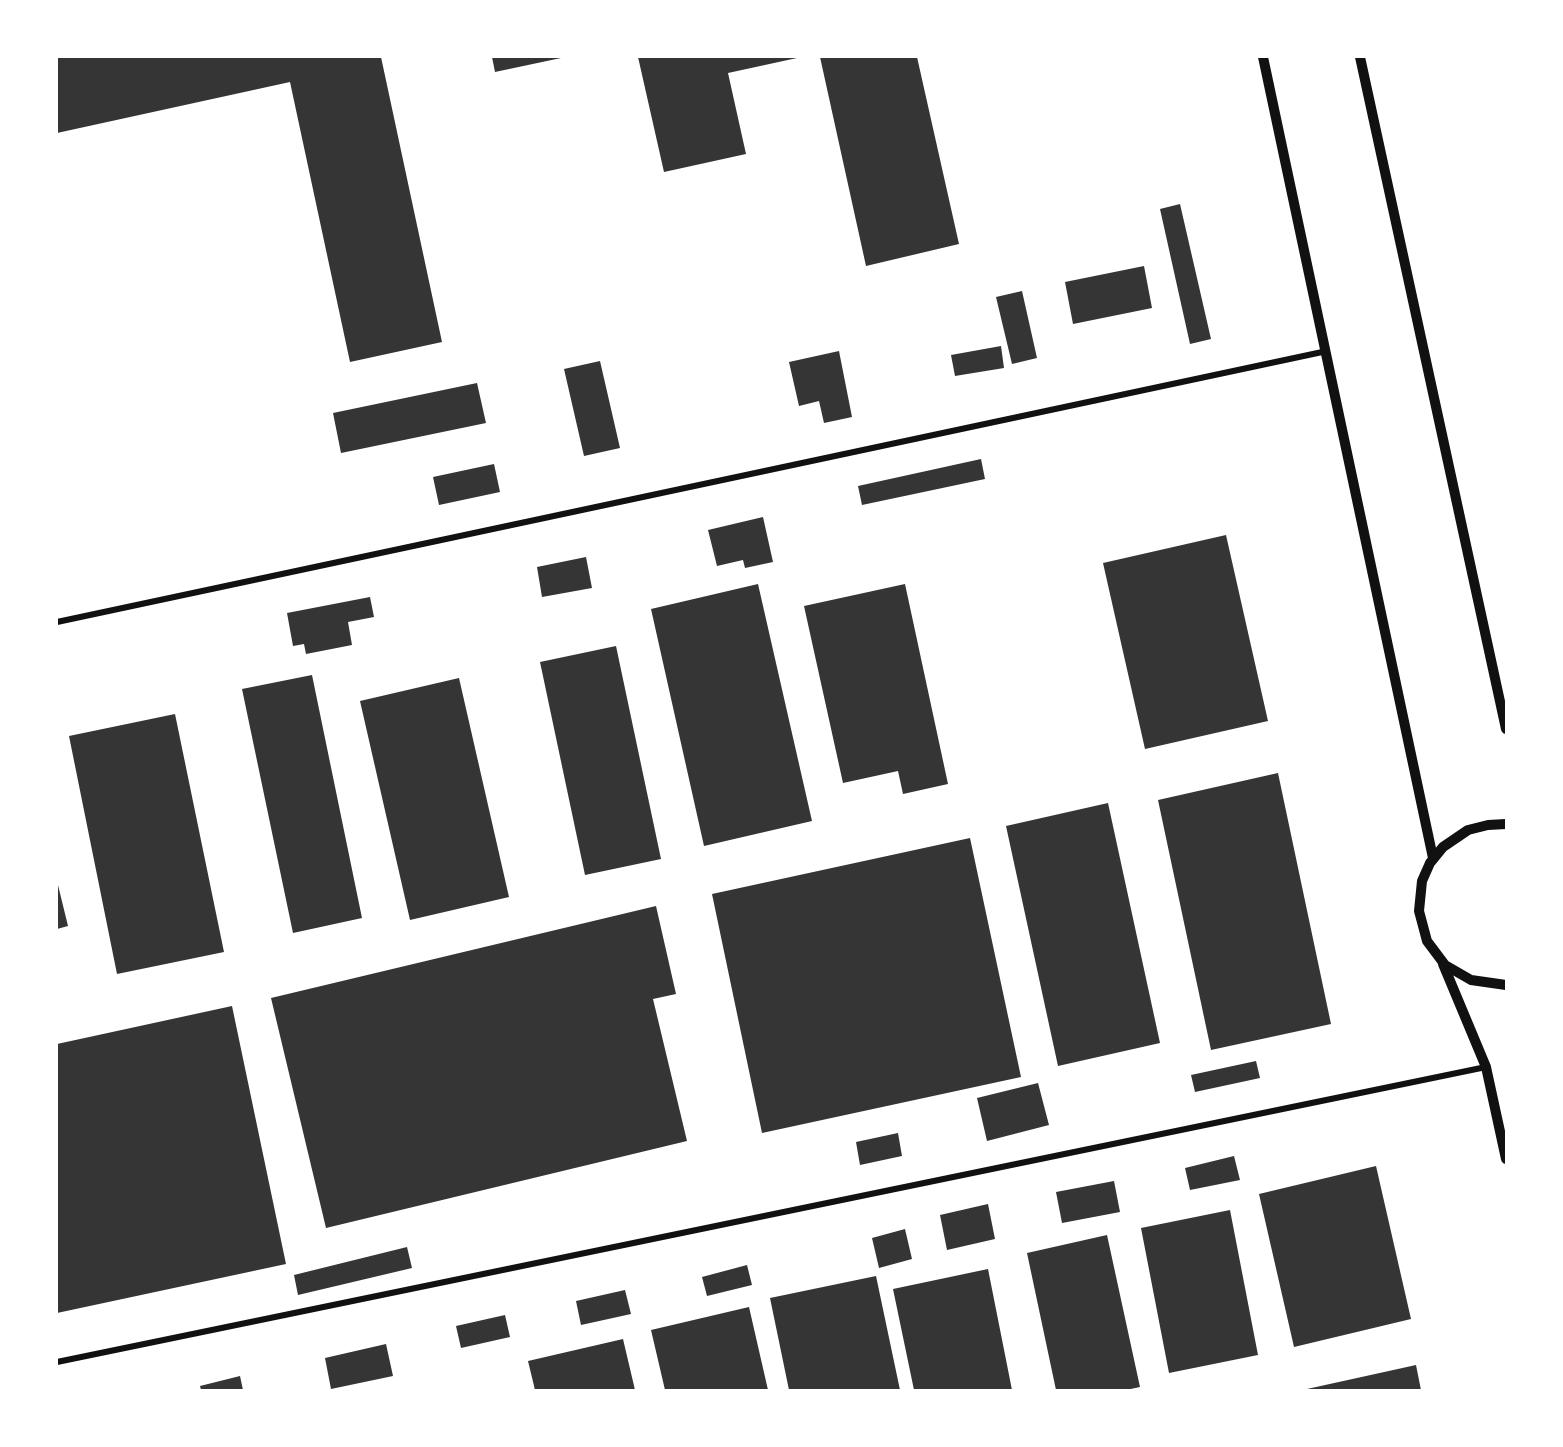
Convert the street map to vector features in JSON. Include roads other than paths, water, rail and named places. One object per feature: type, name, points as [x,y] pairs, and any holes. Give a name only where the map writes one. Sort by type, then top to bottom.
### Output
[{"type":"street","points":[[1263,57],[1433,858]]},
{"type":"street","points":[[1360,57],[1506,729]]},
{"type":"street","points":[[57,622],[1327,351]]},
{"type":"street","points":[[1506,824],[1488,825],[1468,830],[1451,840],[1433,858],[1422,881],[1419,911],[1427,941],[1442,961],[1486,1068],[1506,1159]]},
{"type":"street","points":[[1442,961],[1471,980],[1506,985]]},
{"type":"street","points":[[57,1362],[1486,1068]]}]
